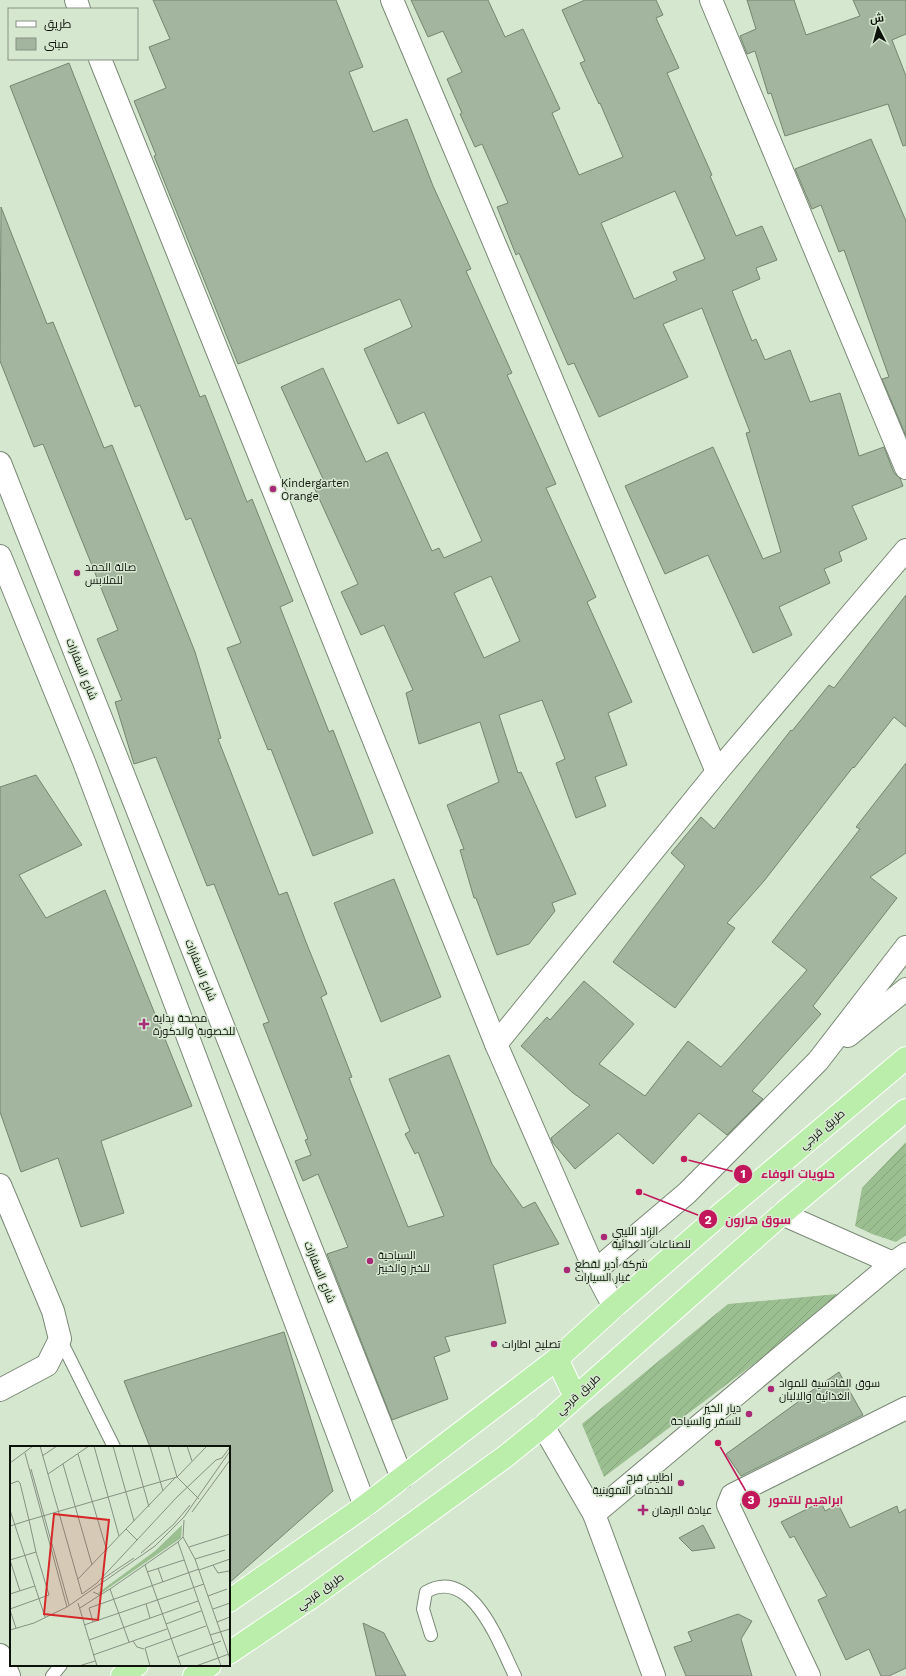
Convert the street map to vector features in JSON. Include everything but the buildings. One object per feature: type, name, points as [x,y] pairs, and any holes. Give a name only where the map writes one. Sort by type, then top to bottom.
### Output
[{"type":"highway","name":"طريق قرجي","points":[[230,1600],[365,1506],[557,1359],[614,1307],[906,1058]]},
{"type":"highway","name":"طريق قرجي","points":[[230,1651],[309,1599],[500,1460],[543,1426],[782,1214],[906,1110]]},
{"type":"highway","points":[[557,1359],[575,1397]]},
{"type":"highway","points":[[122,1676],[136,1666]]},
{"type":"highway","points":[[194,1676],[209,1666]]},
{"type":"street","points":[[392,0],[717,772]]},
{"type":"street","points":[[711,0],[906,468]]},
{"type":"street","points":[[100,60],[496,1044],[595,1271],[614,1307]]},
{"type":"street","name":"شارع السفارات","points":[[0,462],[402,1478]]},
{"type":"street","points":[[496,1044],[717,772],[906,550]]},
{"type":"street","points":[[0,556],[87,770],[365,1506]]},
{"type":"street","points":[[818,1062],[906,947]]},
{"type":"street","points":[[595,1271],[687,1193],[818,1062],[906,989]]},
{"type":"street","points":[[0,1185],[53,1310],[60,1339],[47,1365],[0,1390]]},
{"type":"street","points":[[594,1514],[900,1258],[782,1214]]},
{"type":"street","points":[[809,1676],[728,1505],[732,1495],[906,1408]]},
{"type":"street","points":[[543,1426],[594,1514],[654,1676]]},
{"type":"street","points":[[0,1655],[9,1676]]},
{"type":"lane","points":[[60,1339],[114,1446]]},
{"type":"lane","points":[[431,1635],[423,1609],[426,1592],[435,1587],[455,1588],[476,1604],[493,1628],[515,1676]]},
{"type":"lane","points":[[52,1676],[59,1666]]},
{"type":"green space","points":[[906,1142],[906,1235],[896,1242],[872,1234],[855,1226],[862,1188]]},
{"type":"green space","points":[[848,1293],[604,1477],[582,1424],[728,1304]]},
{"type":"place","name":"Kindergarten Orange","points":[[273,489]]},
{"type":"place","name":"صالة الحمد للملابس","points":[[77,573]]},
{"type":"place","name":"مصحة بداية للخصوبة والدكورة","points":[[144,1024]]},
{"type":"place","name":"حلويات الوفاء","points":[[684,1159]]},
{"type":"place","name":"سوق هارون","points":[[639,1192]]},
{"type":"place","name":"الزاد الليبي للصناعات الغذائية","points":[[604,1237]]},
{"type":"place","name":"السياحية للخبز والخبيز","points":[[370,1261]]},
{"type":"place","name":"شركة أدير لقطع غيار السيارات","points":[[567,1270]]},
{"type":"place","name":"تصليح اطارات","points":[[494,1344]]},
{"type":"place","name":"سوق القادسية للمواد الغذائية والالبان","points":[[771,1389]]},
{"type":"place","name":"ديار الخير للسفر والسياحة","points":[[749,1414]]},
{"type":"place","name":"ابراهيم للتمور","points":[[718,1443]]},
{"type":"place","name":"اطايب فرح للخدمات التموينية","points":[[681,1483]]},
{"type":"place","name":"عيادة البرهان","points":[[643,1510]]}]
